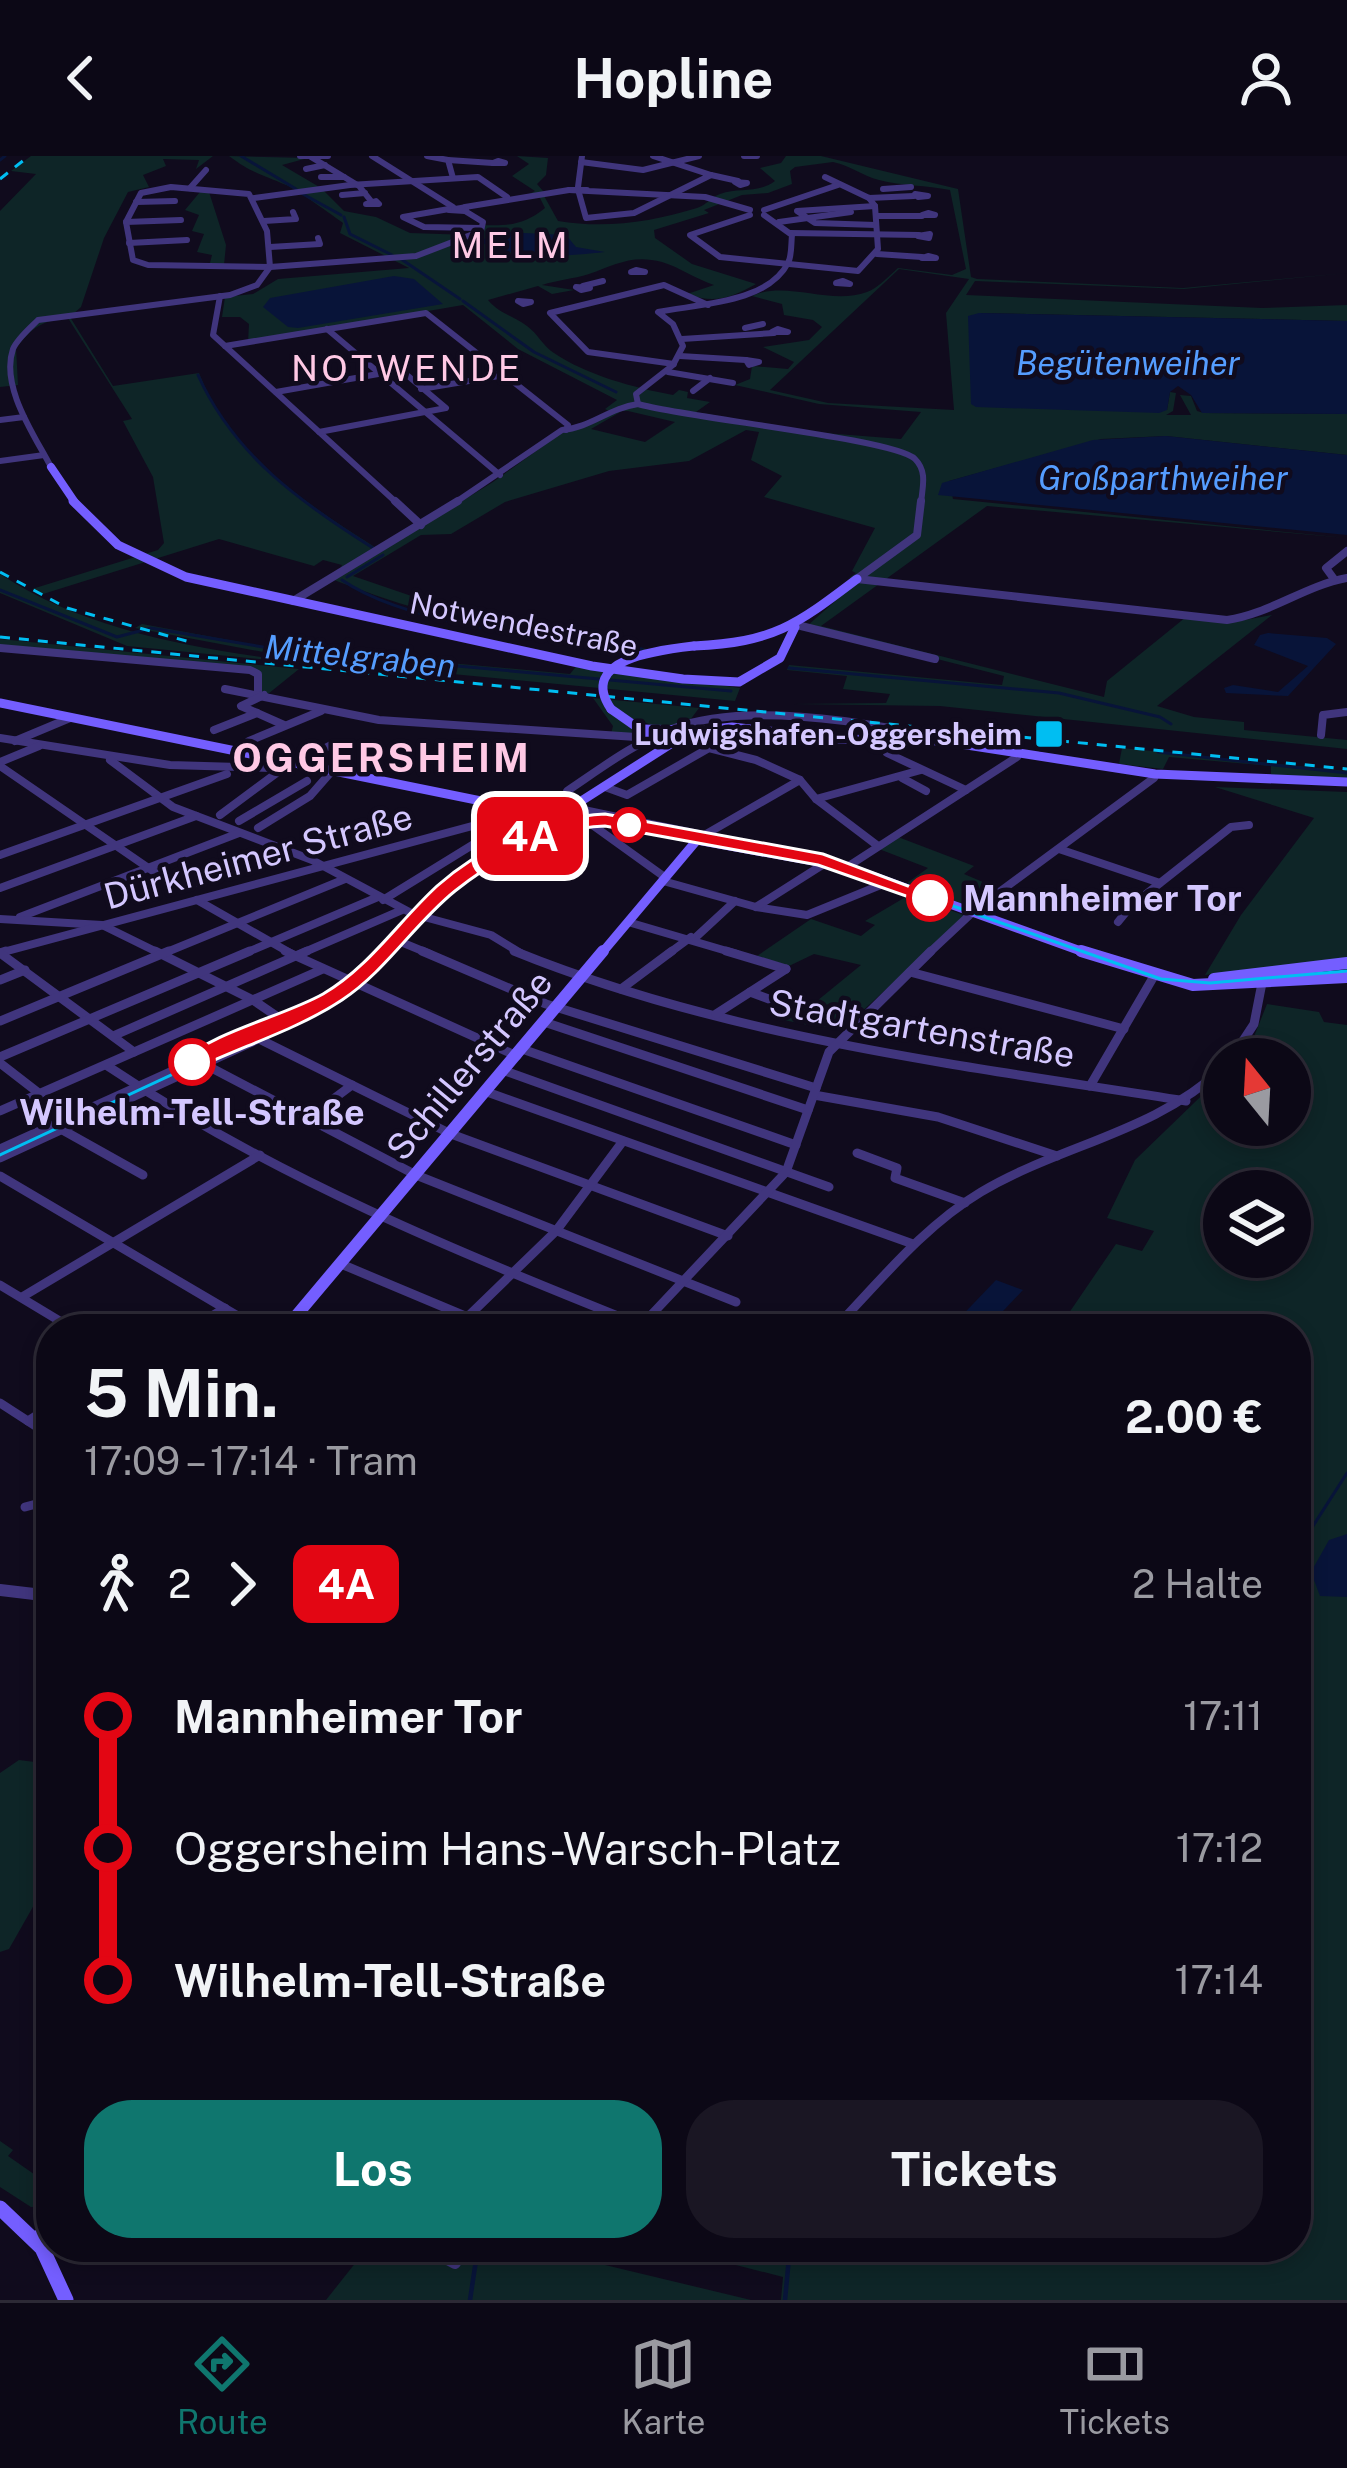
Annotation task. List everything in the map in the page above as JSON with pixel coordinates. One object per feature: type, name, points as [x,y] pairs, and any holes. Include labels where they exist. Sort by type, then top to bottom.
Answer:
[{"type":"street","points":[[300,156],[357,184],[371,201]]},
{"type":"street","points":[[311,158],[328,156]]},
{"type":"street","points":[[372,156],[451,208]]},
{"type":"street","points":[[427,156],[493,163]]},
{"type":"street","points":[[476,162],[484,156]]},
{"type":"street","points":[[653,156],[735,180],[742,173]]},
{"type":"street","points":[[699,156],[644,170],[581,159],[579,190],[586,218],[634,213],[711,175]]},
{"type":"street","points":[[744,156],[757,156]]},
{"type":"street","points":[[448,160],[453,178]]},
{"type":"street","points":[[306,169],[325,165]]},
{"type":"street","points":[[189,188],[204,171]]},
{"type":"street","points":[[321,177],[344,177]]},
{"type":"street","points":[[483,229],[431,251],[402,256],[270,267],[148,265],[133,260],[125,222],[145,191],[168,188],[236,190],[254,198],[357,184],[478,177],[507,197]]},
{"type":"street","points":[[825,177],[869,198],[914,196]]},
{"type":"street","points":[[838,184],[690,235],[720,257],[858,271]]},
{"type":"street","points":[[884,189],[911,187]]},
{"type":"street","points":[[897,188],[903,196]]},
{"type":"street","points":[[483,229],[424,227],[403,217],[568,190],[700,197],[750,212]]},
{"type":"street","points":[[342,195],[365,193]]},
{"type":"street","points":[[51,467],[24,417],[10,360],[13,348],[38,320],[220,296],[253,287],[270,267],[264,221],[254,198]]},
{"type":"street","points":[[869,198],[875,206],[877,254]]},
{"type":"street","points":[[136,202],[175,201]]},
{"type":"street","points":[[875,206],[797,211],[815,224],[877,224],[919,235]]},
{"type":"street","points":[[465,209],[481,220],[483,229]]},
{"type":"street","points":[[264,221],[296,219],[293,212]]},
{"type":"street","points":[[638,404],[636,394],[668,372],[680,356],[682,339],[672,318],[657,314],[748,293],[766,284],[789,262],[794,243],[790,233],[764,212]]},
{"type":"street","points":[[778,223],[851,212]]},
{"type":"street","points":[[790,233],[922,216]]},
{"type":"street","points":[[125,222],[181,220]]},
{"type":"street","points":[[270,247],[320,244],[318,238]]},
{"type":"street","points":[[129,243],[187,240]]},
{"type":"street","points":[[847,281],[877,254],[922,257]]},
{"type":"street","points":[[641,274],[708,305]]},
{"type":"street","points":[[600,301],[583,288],[603,281]]},
{"type":"street","points":[[550,313],[664,286]]},
{"type":"street","points":[[220,296],[213,335],[421,525]]},
{"type":"street","points":[[528,304],[550,313],[594,354],[674,364]]},
{"type":"street","points":[[672,318],[681,311]]},
{"type":"street","points":[[225,346],[426,313],[568,424],[566,430]]},
{"type":"street","points":[[751,330],[763,324]]},
{"type":"street","points":[[327,329],[500,475]]},
{"type":"street","points":[[682,339],[751,330],[774,333]]},
{"type":"street","points":[[680,356],[746,360]]},
{"type":"street","points":[[276,392],[400,370],[446,408],[319,431]]},
{"type":"street","points":[[668,372],[733,382]]},
{"type":"street","points":[[402,393],[505,375]]},
{"type":"street","points":[[693,391],[710,377]]},
{"type":"street","points":[[293,601],[566,430],[578,429],[614,407],[638,404],[680,416],[878,444],[914,457],[924,475],[917,535],[773,647]]},
{"type":"street","points":[[0,419],[24,417]]},
{"type":"street","points":[[0,461],[44,455]]},
{"type":"street","name":"Notwendestraße","points":[[51,467],[87,520],[134,555],[208,581],[562,658],[718,682],[748,681],[765,672],[773,647]]},
{"type":"street","points":[[1334,579],[1325,568],[1347,550]]},
{"type":"street","points":[[857,579],[1227,620],[1256,617],[1298,590],[1347,578]]},
{"type":"street","points":[[650,740],[604,702],[600,691],[606,676],[632,658],[694,646],[773,647],[795,634],[796,626]]},
{"type":"street","points":[[796,626],[935,659]]},
{"type":"street","points":[[0,648],[250,670],[258,674],[262,694]]},
{"type":"street","points":[[224,688],[406,722],[650,740],[732,727],[839,739],[952,742]]},
{"type":"street","points":[[262,694],[241,706],[284,725]]},
{"type":"street","points":[[0,703],[502,812],[574,808],[827,862],[1176,981],[1206,986],[1347,977]]},
{"type":"street","points":[[235,752],[284,725],[331,710]]},
{"type":"street","points":[[1321,735],[1323,715],[1347,712]]},
{"type":"street","points":[[214,730],[257,713]]},
{"type":"street","points":[[15,741],[70,718]]},
{"type":"street","points":[[574,808],[566,791],[650,740],[707,719],[902,730],[1018,756],[1155,776],[1345,784]]},
{"type":"street","points":[[839,725],[898,734],[903,740]]},
{"type":"street","points":[[574,808],[605,787],[650,740],[684,732]]},
{"type":"street","points":[[0,738],[110,760],[238,770],[281,766],[318,784]]},
{"type":"street","points":[[220,815],[281,766],[331,745]]},
{"type":"street","points":[[39,746],[0,764],[163,878]]},
{"type":"street","points":[[605,787],[628,795],[709,748],[756,760],[800,781],[878,846]]},
{"type":"street","points":[[886,753],[966,790]]},
{"type":"street","points":[[847,867],[1018,756]]},
{"type":"street","name":"Stadtgartenstraße","points":[[110,760],[159,798],[196,816],[323,866],[402,910],[491,935],[512,950],[581,978],[834,1045],[1186,1101]]},
{"type":"street","points":[[0,855],[238,770]]},
{"type":"street","points":[[816,799],[921,770]]},
{"type":"street","points":[[259,828],[309,794],[331,772]]},
{"type":"street","points":[[655,1314],[786,1172],[834,1045],[973,914],[1155,776]]},
{"type":"street","points":[[902,778],[926,791]]},
{"type":"street","points":[[239,821],[307,781]]},
{"type":"street","points":[[700,837],[767,795],[800,781]]},
{"type":"street","points":[[292,789],[309,794]]},
{"type":"street","name":"Dürkheimer Straße","points":[[0,953],[502,812]]},
{"type":"street","points":[[527,813],[563,828]]},
{"type":"street","points":[[40,1094],[0,1060],[381,898],[527,813]]},
{"type":"street","points":[[540,836],[591,824],[606,815]]},
{"type":"street","points":[[0,888],[196,816]]},
{"type":"street","points":[[591,824],[664,879],[756,907],[807,915],[888,882]]},
{"type":"street","points":[[1118,922],[1233,826],[1249,825]]},
{"type":"street","points":[[14,920],[239,833]]},
{"type":"street","name":"Schillerstraße","points":[[296,1314],[548,1024],[700,837]]},
{"type":"street","points":[[183,889],[282,849]]},
{"type":"street","points":[[1059,849],[1160,883]]},
{"type":"street","points":[[756,907],[827,862]]},
{"type":"street","points":[[0,1021],[346,879]]},
{"type":"street","points":[[197,900],[232,925],[355,984],[522,1052],[796,1144]]},
{"type":"street","points":[[621,989],[735,902]]},
{"type":"street","points":[[112,1036],[402,910]]},
{"type":"street","points":[[141,1089],[204,1064],[355,984],[418,915]]},
{"type":"street","points":[[0,922],[102,926],[227,986],[285,1022]]},
{"type":"street","points":[[628,922],[786,969],[716,1014]]},
{"type":"street","points":[[396,940],[561,1008],[815,1091],[967,1121],[1058,1156]]},
{"type":"street","points":[[0,953],[134,1052]]},
{"type":"street","points":[[1176,981],[1347,963]]},
{"type":"street","points":[[0,1111],[323,969]]},
{"type":"street","points":[[0,980],[25,970]]},
{"type":"street","points":[[910,973],[1124,1029]]},
{"type":"street","points":[[1090,1086],[1154,976]]},
{"type":"street","points":[[1245,1038],[1262,1002],[1262,983]]},
{"type":"street","points":[[750,992],[785,1005]]},
{"type":"street","points":[[548,1024],[808,1110]]},
{"type":"street","points":[[255,1037],[451,1134],[728,1236]]},
{"type":"street","points":[[3,1150],[255,1037]]},
{"type":"street","points":[[204,1064],[416,1175],[736,1302]]},
{"type":"street","points":[[106,1065],[141,1089],[379,1219],[611,1314]]},
{"type":"street","points":[[505,1071],[829,1187]]},
{"type":"street","points":[[308,1118],[352,1085]]},
{"type":"street","points":[[848,1314],[913,1244],[965,1203],[1058,1156],[1166,1114],[1203,1086]]},
{"type":"street","points":[[487,1092],[913,1244]]},
{"type":"street","points":[[58,1127],[143,1175]]},
{"type":"street","points":[[472,1314],[556,1232],[623,1141]]},
{"type":"street","points":[[856,1153],[897,1168],[895,1178],[965,1203]]},
{"type":"street","points":[[22,1297],[260,1155]]},
{"type":"street","points":[[0,1176],[241,1314]]},
{"type":"street","points":[[341,1264],[462,1314]]},
{"type":"street","points":[[1,1287],[49,1314]]},
{"type":"street","points":[[215,1314],[225,1308]]},
{"type":"street","points":[[0,1403],[36,1426]]},
{"type":"street","points":[[28,1421],[36,1416]]},
{"type":"street","points":[[25,1507],[36,1504]]},
{"type":"street","points":[[0,1589],[36,1594]]},
{"type":"street","points":[[0,2208],[36,2230]]},
{"type":"street","points":[[53,2262],[66,2300]]},
{"type":"green space","points":[[31,156],[213,156],[196,169],[199,160],[163,159],[166,166],[143,175],[149,187],[128,192],[104,238],[81,307],[70,317],[113,386],[199,373],[213,403],[251,454],[300,496],[381,551],[493,482],[564,431],[609,411],[605,409],[617,400],[518,349],[463,305],[248,342],[249,324],[240,317],[222,317],[225,297],[253,294],[278,279],[409,268],[340,233],[343,223],[314,202],[229,156],[308,158],[282,165],[321,188],[344,211],[376,217],[410,233],[470,235],[480,225],[514,224],[545,208],[538,194],[529,194],[535,191],[512,176],[529,164],[517,156],[548,158],[546,175],[537,184],[543,191],[557,191],[543,194],[558,221],[611,224],[697,208],[720,194],[775,181],[760,168],[781,163],[786,156],[821,156],[958,189],[971,277],[977,279],[1183,288],[1347,273],[1184,289],[975,281],[966,295],[1262,308],[1347,305],[1347,321],[979,313],[1167,410],[1170,392],[1176,393],[1173,411],[1166,415],[1191,415],[1180,395],[1191,396],[1197,411],[1204,413],[1347,414],[1347,455],[1166,436],[1101,439],[949,481],[953,499],[1347,538],[987,506],[821,626],[1104,697],[1107,681],[1186,617],[1239,621],[1272,615],[1157,706],[1194,717],[1244,722],[1244,730],[1347,740],[1347,749],[940,706],[793,704],[886,703],[890,694],[843,689],[847,676],[787,670],[789,665],[1002,685],[1004,676],[807,626],[859,580],[849,578],[856,573],[852,571],[875,528],[764,497],[782,476],[751,460],[759,432],[746,430],[689,461],[609,471],[505,502],[451,534],[421,535],[353,576],[429,602],[434,612],[460,619],[644,650],[525,634],[448,617],[334,580],[342,565],[323,560],[314,566],[219,539],[43,594],[32,589],[158,550],[164,543],[153,477],[123,421],[132,419],[68,318],[44,323],[28,335],[16,348],[18,385],[0,387],[0,211],[36,174],[11,171]],"holes":[[[833,162],[879,180],[950,190],[966,269],[952,275],[898,268],[875,288],[853,296],[780,291],[752,296],[782,304],[784,315],[813,320],[822,327],[809,340],[763,347],[794,362],[788,369],[752,366],[750,379],[735,385],[819,404],[921,412],[901,439],[812,432],[696,412],[710,402],[687,398],[688,392],[679,390],[673,395],[581,368],[554,353],[527,326],[488,300],[538,286],[552,294],[574,290],[542,285],[642,259],[668,264],[714,285],[687,294],[714,299],[738,293],[756,284],[692,264],[655,238],[654,230],[709,213],[704,210],[742,195],[768,193],[792,184],[790,171],[795,167]],[[899,269],[969,279],[946,313],[954,410],[828,403],[770,390]],[[622,411],[675,422],[645,442],[591,429]]]},
{"type":"green space","points":[[200,192],[209,192],[226,245],[224,265],[210,263],[212,255],[197,252],[204,234],[192,231],[199,215],[185,210]]},
{"type":"green space","points":[[0,574],[80,615],[168,641],[349,668],[127,646],[0,593]]},
{"type":"green space","points":[[142,624],[262,646],[570,674],[578,664],[740,688],[735,701],[306,660],[135,628]]},
{"type":"green space","points":[[0,639],[299,669],[268,694],[261,692],[262,674],[0,646]]},
{"type":"green space","points":[[593,698],[699,708],[690,720],[663,730],[644,722],[632,735],[611,734],[613,726]]},
{"type":"green space","points":[[1122,748],[1347,771],[1347,781],[1271,778],[1271,766],[1169,757],[1163,769],[1119,764]]},
{"type":"green space","points":[[1215,787],[1347,792],[1347,958],[1205,975],[1241,915],[1314,818]]},
{"type":"green space","points":[[898,837],[974,866],[964,874],[997,888],[971,907],[907,883],[928,868],[879,849]]},
{"type":"green space","points":[[909,895],[966,916],[846,1026],[818,1027],[774,1018],[793,999],[812,1005],[861,965],[814,954],[789,966],[757,956],[811,919],[861,936],[875,925],[865,921]]},
{"type":"green space","points":[[1267,1004],[1319,1012],[1324,1022],[1347,1025],[1347,2300],[781,2300],[783,2277],[724,2262],[1311,2262],[1311,1314],[1068,1314],[1116,1244],[1142,1251],[1154,1231],[1107,1218],[1135,1160],[1203,1094],[1203,1146],[1311,1146],[1311,1038],[1253,1038]]},
{"type":"green space","points":[[19,1760],[36,1762],[36,1901],[9,1949],[0,1952],[0,1773]]},
{"type":"green space","points":[[0,2141],[13,2150],[8,2156],[36,2176],[36,2207],[0,2187]]},
{"type":"green space","points":[[356,2262],[593,2262],[751,2300],[326,2300]]},
{"type":"water","points":[[502,232],[566,235],[576,247],[605,252],[524,254],[479,241]]},
{"type":"water","name":"MELM","points":[[394,276],[414,279],[443,304],[298,328],[288,327],[263,307],[270,298]]},
{"type":"water","name":"Begütenweiher","points":[[968,316],[1347,321],[1347,414],[1202,413],[1191,395],[1178,386],[1170,392],[1167,410],[1159,413],[976,407],[971,404]]},
{"type":"water","name":"Großparthweiher","points":[[1166,436],[1347,455],[1347,535],[938,495],[942,483],[1093,440]]},
{"type":"water","points":[[1260,635],[1327,638],[1336,644],[1288,696],[1226,693],[1224,688],[1233,685],[1278,692],[1308,666],[1254,645]]},
{"type":"water","points":[[996,1280],[1023,1290],[1000,1314],[963,1314]]},
{"type":"water","points":[[1347,1534],[1347,1597],[1320,1596],[1311,1572],[1329,1540]]},
{"type":"waterway","name":"Mittelgraben","points":[[0,160],[5,156]]},
{"type":"waterway","points":[[241,156],[296,189]]},
{"type":"waterway","points":[[301,193],[341,215]]},
{"type":"waterway","points":[[344,217],[350,234],[392,255]]},
{"type":"waterway","points":[[401,259],[460,299]]},
{"type":"waterway","points":[[463,301],[534,352],[616,392]]},
{"type":"waterway","points":[[198,375],[213,404],[250,453],[295,494],[373,548]]},
{"type":"waterway","points":[[347,577],[383,555]]},
{"type":"waterway","points":[[342,580],[371,596],[445,620],[642,649]]},
{"type":"waterway","name":"Mittelgraben","points":[[0,590],[117,637],[151,628],[281,650],[731,691]]},
{"type":"waterway","name":"Mittelgraben","points":[[789,668],[1059,693],[1160,717],[1171,724]]},
{"type":"waterway","name":"Mittelgraben","points":[[1158,752],[1347,773]]},
{"type":"waterway","name":"Mittelgraben","points":[[1311,1529],[1347,1473]]},
{"type":"waterway","points":[[470,2300],[476,2262]]},
{"type":"waterway","name":"Mittelgraben","points":[[785,2300],[789,2262]]},
{"type":"tram line","name":"4A","points":[[192,1062],[331,998],[362,975],[447,887],[534,834],[572,822],[605,820],[823,860],[930,898]]},
{"type":"tram line","points":[[0,1155],[334,999],[486,861],[521,841],[561,828],[609,823],[839,866],[1161,979],[1210,983],[1347,971]]},
{"type":"railway","points":[[0,179],[29,156]]},
{"type":"railway","points":[[0,572],[67,608],[190,642]]},
{"type":"railway","points":[[0,637],[1347,769]]},
{"type":"place","name":"Ludwigshafen-Oggersheim","points":[[1049,734]]},
{"type":"place","name":"Mannheimer Tor","points":[[930,898]]},
{"type":"place","name":"Wilhelm-Tell-Straße","points":[[192,1062]]},
{"type":"district","name":"MELM","points":[[511,245]]},
{"type":"district","name":"NOTWENDE","points":[[407,368]]},
{"type":"district","name":"OGGERSHEIM","points":[[382,758]]}]
